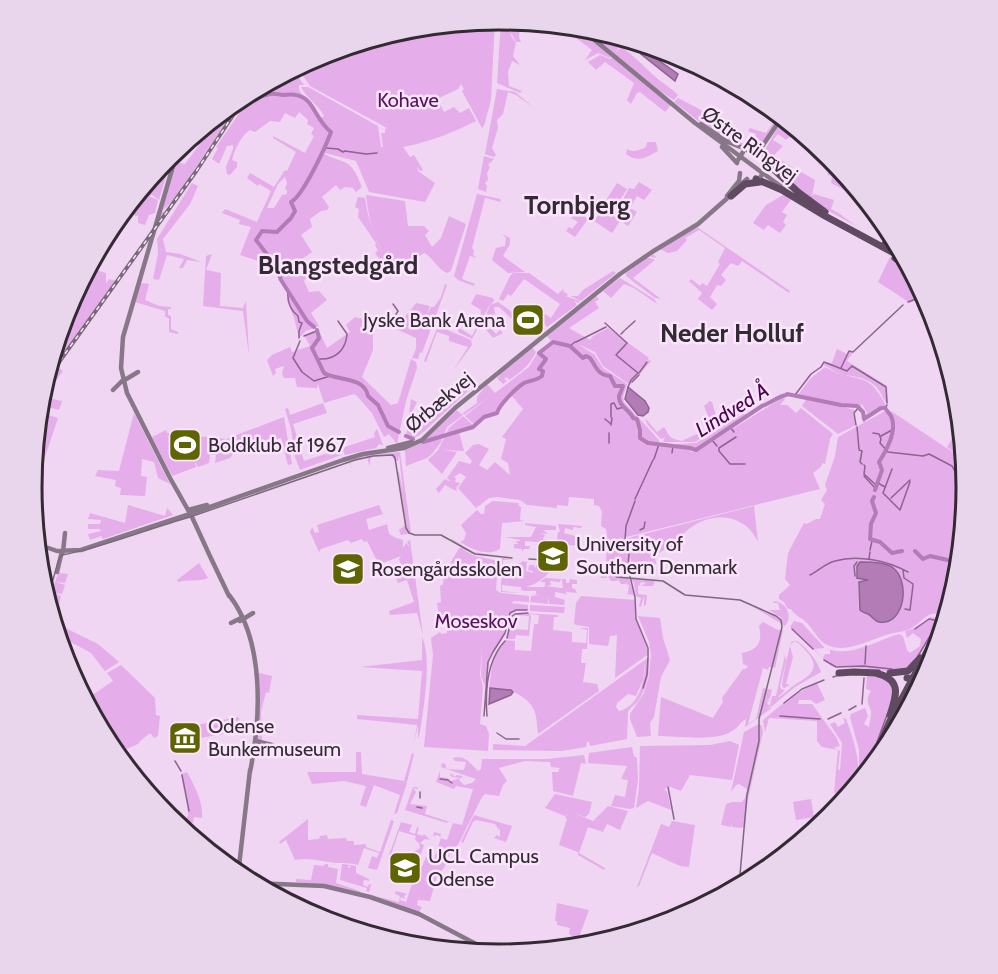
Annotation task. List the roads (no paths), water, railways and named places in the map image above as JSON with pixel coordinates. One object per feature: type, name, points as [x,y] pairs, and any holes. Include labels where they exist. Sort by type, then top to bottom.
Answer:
[{"type":"highway","points":[[767,166],[825,212],[888,248]]},
{"type":"highway","points":[[758,178],[861,236],[895,258]]},
{"type":"highway","points":[[731,196],[741,186],[751,182],[774,186]]},
{"type":"highway","points":[[854,229],[886,245]]},
{"type":"highway","points":[[861,236],[889,249]]},
{"type":"highway","points":[[877,246],[890,251]]},
{"type":"highway","points":[[907,677],[890,673],[904,673],[915,666],[927,647]]},
{"type":"highway","points":[[886,730],[918,668]]},
{"type":"highway","points":[[839,673],[875,673],[914,678]]},
{"type":"highway","points":[[875,673],[886,676],[892,681],[896,694],[881,739]]},
{"type":"main road","name":"Østre Ringvej","points":[[596,41],[695,123],[772,180],[832,220]]},
{"type":"main road","name":"Østre Ringvej","points":[[653,88],[768,174],[825,212]]},
{"type":"main road","points":[[695,123],[737,161],[740,173],[739,181],[697,223]]},
{"type":"main road","points":[[701,124],[746,151],[761,148],[777,124]]},
{"type":"main road","points":[[740,173],[747,178],[758,178],[767,166],[764,147],[771,134]]},
{"type":"main road","points":[[757,150],[764,155]]},
{"type":"main road","points":[[737,161],[746,151]]},
{"type":"main road","points":[[173,168],[123,337],[121,358],[129,397],[247,634],[255,664],[258,699],[250,772]]},
{"type":"main road","name":"Ørbækvej","points":[[188,513],[344,459],[404,448],[417,443],[501,370],[632,266],[687,231],[731,196],[747,178]]},
{"type":"main road","name":"Ørbækvej","points":[[316,468],[362,452],[401,446],[420,438],[454,406],[523,349],[632,263],[697,223]]},
{"type":"main road","points":[[129,317],[123,352],[124,379],[140,420]]},
{"type":"main road","points":[[501,370],[523,349]]},
{"type":"main road","points":[[113,390],[124,379],[138,372]]},
{"type":"main road","points":[[316,468],[327,468]]},
{"type":"main road","points":[[46,548],[61,551],[81,550],[166,520],[239,498],[295,476]]},
{"type":"main road","points":[[170,478],[177,496],[204,541],[208,554]]},
{"type":"main road","points":[[239,498],[256,488]]},
{"type":"main road","points":[[166,520],[188,513]]},
{"type":"main road","points":[[46,546],[61,551],[84,547],[188,513]]},
{"type":"main road","points":[[134,533],[145,526]]},
{"type":"main road","points":[[57,572],[65,533]]},
{"type":"main road","points":[[229,595],[240,619]]},
{"type":"main road","points":[[231,623],[253,614]]},
{"type":"main road","points":[[240,864],[258,699]]},
{"type":"main road","points":[[254,744],[272,745]]},
{"type":"main road","points":[[240,863],[242,846]]},
{"type":"main road","points":[[271,884],[324,886],[346,891],[418,913],[475,943]]},
{"type":"main road","points":[[373,895],[388,904]]},
{"type":"waterway","name":"Lindved Å","points":[[263,96],[274,94],[302,97],[308,101],[331,132],[308,181],[291,202],[295,211],[291,218],[277,232],[262,231],[256,240],[276,266],[281,280],[307,321],[314,327]]},
{"type":"waterway","points":[[326,148],[343,152],[377,153]]},
{"type":"waterway","points":[[264,263],[273,266]]},
{"type":"waterway","name":"Lindved Å","points":[[288,290],[290,305],[298,316],[299,322],[302,323],[299,338]]},
{"type":"waterway","points":[[908,302],[915,299]]},
{"type":"waterway","points":[[393,304],[398,311],[393,319]]},
{"type":"waterway","points":[[841,368],[849,351],[853,352],[903,305]]},
{"type":"waterway","points":[[319,359],[335,356],[342,349],[347,334],[338,321]]},
{"type":"waterway","points":[[625,330],[635,321]]},
{"type":"waterway","points":[[605,323],[627,343],[616,355],[638,373],[628,387]]},
{"type":"waterway","points":[[576,342],[606,327]]},
{"type":"waterway","name":"Lindved Å","points":[[317,330],[319,338],[312,348],[324,373],[361,385],[378,405],[388,426],[399,432]]},
{"type":"waterway","name":"Lindved Å","points":[[304,336],[317,331]]},
{"type":"waterway","points":[[621,334],[624,331]]},
{"type":"waterway","points":[[300,341],[293,358],[302,372],[314,381],[330,376]]},
{"type":"waterway","name":"Lindved Å","points":[[423,442],[473,427],[484,417],[497,413],[504,401],[521,385],[542,376],[543,371],[539,369],[546,359],[539,353],[553,342],[570,346],[583,358],[586,356],[590,358],[600,372],[610,376],[615,386],[623,386],[619,396],[620,403],[633,418],[637,419],[640,438],[648,443],[696,450],[762,406],[786,395]]},
{"type":"waterway","name":"Lindved Å","points":[[570,346],[575,342]]},
{"type":"waterway","points":[[639,373],[647,362]]},
{"type":"waterway","points":[[795,395],[811,374],[824,362],[847,371],[852,366],[886,387],[887,403]]},
{"type":"waterway","points":[[632,382],[639,375]]},
{"type":"waterway","name":"Lindved Å","points":[[787,394],[857,406],[863,412],[864,419],[881,408],[885,408],[891,416],[893,428],[879,462],[882,470],[875,490]]},
{"type":"waterway","points":[[611,417],[611,404],[613,403]]},
{"type":"waterway","points":[[614,403],[617,409],[624,407]]},
{"type":"waterway","points":[[856,425],[854,413],[859,407]]},
{"type":"waterway","points":[[611,425],[612,418]]},
{"type":"waterway","points":[[605,419],[611,424]]},
{"type":"waterway","name":"Lindved Å","points":[[730,427],[734,432]]},
{"type":"waterway","points":[[857,427],[859,449]]},
{"type":"waterway","name":"Lindved Å","points":[[881,436],[892,430]]},
{"type":"waterway","points":[[609,433],[609,443]]},
{"type":"waterway","points":[[873,433],[879,434],[880,443],[888,452],[923,456],[929,454],[952,466],[956,472]]},
{"type":"waterway","name":"Lindved Å","points":[[406,436],[413,439]]},
{"type":"waterway","points":[[736,437],[719,448],[719,451],[730,464],[745,464]]},
{"type":"waterway","points":[[712,440],[717,446]]},
{"type":"waterway","points":[[654,459],[659,444]]},
{"type":"waterway","name":"Lindved Å","points":[[672,453],[673,446]]},
{"type":"waterway","points":[[859,450],[862,451],[860,462],[862,464]]},
{"type":"waterway","points":[[635,499],[653,460]]},
{"type":"waterway","points":[[864,465],[864,474]]},
{"type":"waterway","points":[[892,469],[883,493],[900,510],[910,482]]},
{"type":"waterway","points":[[864,474],[877,486]]},
{"type":"waterway","points":[[864,476],[875,488]]},
{"type":"waterway","points":[[891,498],[910,480]]},
{"type":"waterway","name":"Lindved Å","points":[[878,483],[885,487]]},
{"type":"waterway","name":"Lindved Å","points":[[874,497],[872,501],[876,513],[871,524],[870,539],[880,542],[892,553],[902,551]]},
{"type":"waterway","points":[[635,501],[626,526],[625,540],[629,553],[628,568],[635,597],[636,619],[648,648],[648,656]]},
{"type":"waterway","points":[[640,530],[644,528],[645,522]]},
{"type":"waterway","points":[[870,550],[872,541]]},
{"type":"waterway","name":"Lindved Å","points":[[915,551],[923,559],[930,556],[950,560]]},
{"type":"waterway","points":[[869,559],[870,552]]},
{"type":"waterway","points":[[810,575],[832,562],[853,558],[882,562],[908,572]]},
{"type":"waterway","points":[[855,576],[854,566],[857,562]]},
{"type":"waterway","points":[[903,570],[904,578],[913,584]]},
{"type":"waterway","points":[[905,609],[910,610],[913,585]]},
{"type":"waterway","points":[[484,716],[488,662],[505,633],[510,613],[516,610],[527,610]]},
{"type":"waterway","points":[[511,622],[511,617],[515,614],[528,613]]},
{"type":"waterway","points":[[915,629],[929,619],[936,620]]},
{"type":"waterway","points":[[507,638],[510,625]]},
{"type":"waterway","points":[[792,629],[813,649]]},
{"type":"waterway","points":[[918,656],[933,632]]},
{"type":"waterway","points":[[487,716],[488,676],[494,657],[505,641]]},
{"type":"waterway","points":[[865,664],[866,646]]},
{"type":"waterway","points":[[643,688],[647,675],[648,657]]},
{"type":"waterway","points":[[824,660],[836,667],[863,666],[892,669]]},
{"type":"waterway","points":[[833,677],[839,675]]},
{"type":"waterway","points":[[862,704],[864,678]]},
{"type":"waterway","points":[[784,703],[802,689],[824,680]]},
{"type":"waterway","points":[[849,710],[856,706]]},
{"type":"waterway","points":[[828,719],[841,713]]},
{"type":"waterway","points":[[877,742],[887,715]]},
{"type":"waterway","points":[[780,716],[820,719]]},
{"type":"waterway","points":[[497,733],[506,739],[519,739]]},
{"type":"waterway","points":[[175,761],[181,771]]},
{"type":"waterway","points":[[182,775],[189,811]]},
{"type":"waterway","points":[[440,779],[448,780]]},
{"type":"waterway","points":[[668,787],[674,819]]},
{"type":"waterway","points":[[420,792],[420,798]]},
{"type":"waterway","points":[[417,807],[422,808]]},
{"type":"tram line","points":[[52,582],[62,555],[110,543],[355,460],[373,456],[393,455],[395,458],[406,528],[409,533],[441,535],[475,554],[512,558]]},
{"type":"tram line","points":[[529,559],[562,561]]},
{"type":"tram line","points":[[580,563],[599,565],[617,577],[663,581],[685,595],[740,600],[781,620],[782,627],[759,719],[759,741],[747,795],[740,875]]},
{"type":"railway","points":[[60,360],[197,170],[233,116]]},
{"type":"place","name":"Jyske Bank Arena","points":[[528,320]]},
{"type":"place","name":"Boldklub af 1967","points":[[185,445]]},
{"type":"place","name":"University of Southern Denmark","points":[[553,556]]},
{"type":"place","name":"Rosengårdsskolen","points":[[348,569]]},
{"type":"place","name":"Odense Bunkermuseum","points":[[185,738]]},
{"type":"place","name":"UCL Campus Odense","points":[[405,868]]},
{"type":"district","name":"Tornbjerg","points":[[577,205]]},
{"type":"district","name":"Blangstedgård","points":[[338,265]]},
{"type":"district","name":"Neder Holluf","points":[[732,333]]},
{"type":"park label","name":"Kohave","points":[[408,100]]},
{"type":"park label","name":"Moseskov","points":[[476,621]]}]
